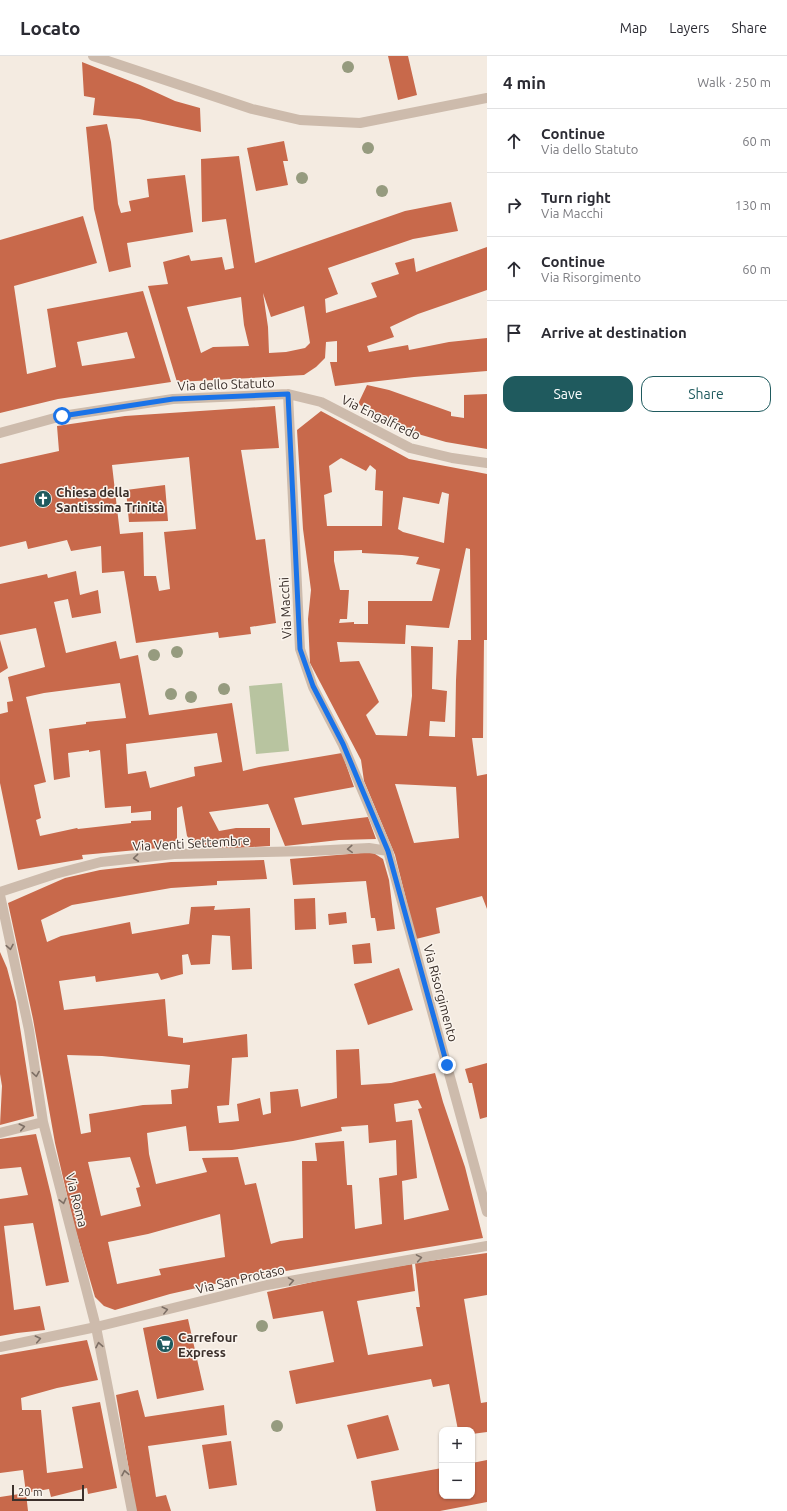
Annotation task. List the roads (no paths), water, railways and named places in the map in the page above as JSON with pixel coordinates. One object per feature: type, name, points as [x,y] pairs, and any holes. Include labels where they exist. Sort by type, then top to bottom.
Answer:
[{"type":"street","points":[[93,56],[252,109],[300,120],[360,123],[487,98]]},
{"type":"street","name":"Via dello Statuto","points":[[0,434],[62,416],[173,399],[288,394]]},
{"type":"street","name":"Via Engalfredo","points":[[288,394],[321,402],[410,448],[452,458],[487,463]]},
{"type":"street","name":"Via Macchi","points":[[288,394],[300,649],[313,686],[343,744],[388,851]]},
{"type":"street","name":"Via Venti Settembre","points":[[0,894],[55,874],[101,862],[174,854],[311,851],[369,848],[388,851]]},
{"type":"street","name":"Via Risorgimento","points":[[388,851],[487,1212]]},
{"type":"street","name":"Via Roma","points":[[0,894],[29,1030],[43,1122],[96,1327],[132,1511]]},
{"type":"street","points":[[0,1133],[43,1122]]},
{"type":"street","name":"Via San Protaso","points":[[0,1347],[96,1327],[267,1285],[487,1246]]},
{"type":"place","name":"Chiesa della Santissima Trinità","points":[[43,499]]},
{"type":"place","name":"Carrefour Express","points":[[165,1344]]}]
